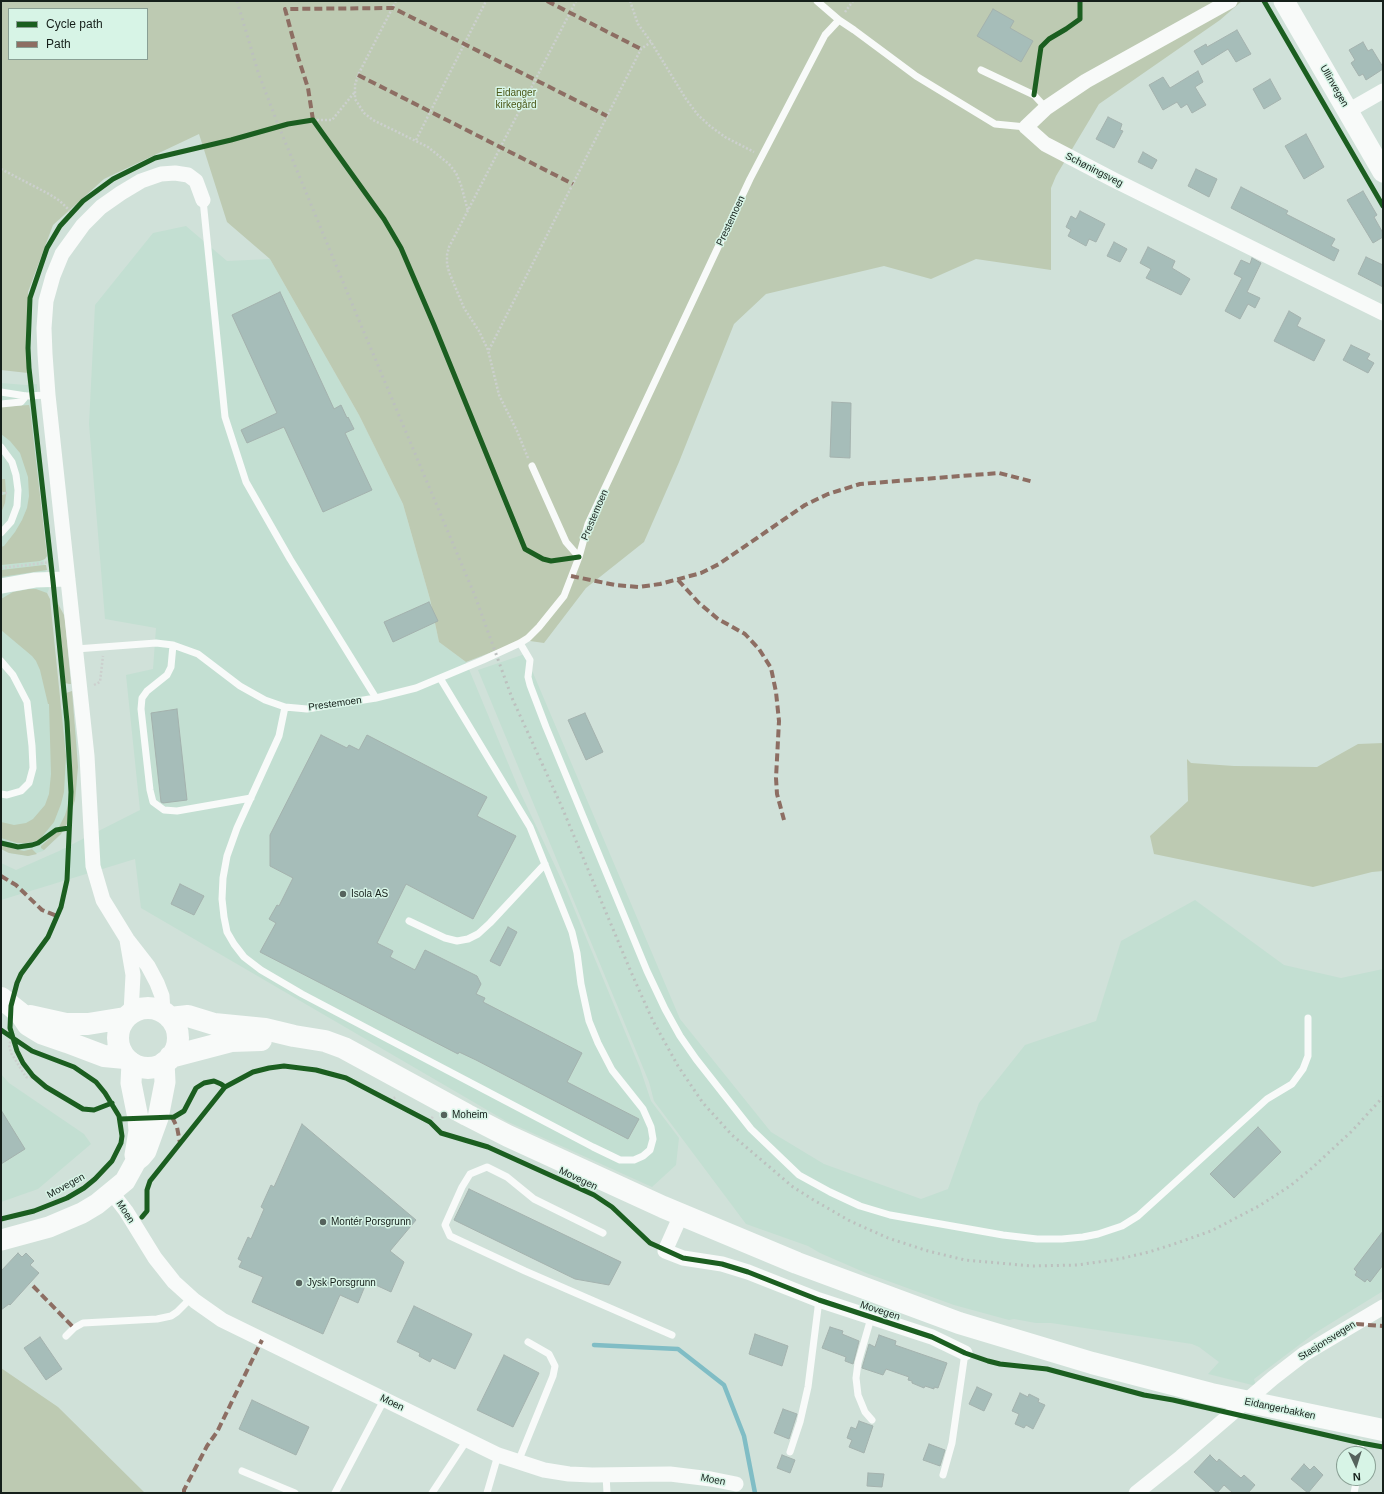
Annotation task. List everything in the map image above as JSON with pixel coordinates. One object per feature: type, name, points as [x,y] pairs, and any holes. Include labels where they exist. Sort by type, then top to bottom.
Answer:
[{"type":"main road","name":"Ullinvegen","points":[[1284,1],[1383,172]]},
{"type":"main road","points":[[1,998],[20,1014],[28,1025],[41,1033],[104,1056],[129,1060],[140,1066],[148,1068],[156,1066],[167,1060],[175,1050],[177,1033],[174,1025],[166,1015],[155,1009],[139,1009],[128,1016],[120,1026],[118,1034],[118,1042],[121,1050],[129,1060],[131,1083],[138,1118],[139,1131],[134,1152],[136,1161]]},
{"type":"main road","points":[[20,1014],[66,1024],[88,1024],[128,1016]]},
{"type":"main road","name":"Movegen","points":[[166,1015],[188,1016],[214,1024],[265,1029],[325,1041],[344,1048],[501,1132],[681,1215],[797,1263],[959,1323],[1085,1361],[1177,1385]]},
{"type":"main road","name":"Movegen","points":[[167,1060],[231,1041],[294,1036]]},
{"type":"main road","points":[[1,1240],[50,1227],[82,1213],[125,1181],[136,1161],[141,1158],[146,1151],[158,1118],[167,1060]]},
{"type":"main road","name":"Eidangerbakken","points":[[1177,1385],[1264,1406],[1383,1430]]},
{"type":"street","points":[[1026,127],[1046,108],[1086,81],[1230,1]]},
{"type":"street","points":[[1348,111],[1383,91]]},
{"type":"street","name":"Schøningsveg","points":[[1026,127],[1045,144],[1052,148],[1383,314]]},
{"type":"street","points":[[166,1015],[162,996],[157,983],[148,966],[127,939],[103,900],[93,866],[87,756],[48,395],[44,328],[46,301],[53,276],[62,254],[83,225],[101,207],[120,193],[141,181],[161,174],[175,173],[188,175],[196,181],[203,200]]},
{"type":"street","points":[[1,586],[35,580],[68,580]]},
{"type":"street","points":[[127,939],[133,975],[128,1016]]},
{"type":"street","name":"Moen","points":[[112,1192],[126,1211],[155,1258],[174,1282],[191,1298],[222,1320],[498,1455],[544,1470],[569,1474],[670,1474],[736,1484]]},
{"type":"street","name":"Movegen","points":[[681,1215],[666,1251],[683,1258],[734,1267],[820,1300],[932,1338],[965,1353]]},
{"type":"street","name":"Stasjonsvegen","points":[[1136,1493],[1210,1433],[1273,1378],[1304,1354],[1383,1306]]},
{"type":"lane","points":[[817,1],[839,20],[916,76],[995,124],[1026,127]]},
{"type":"lane","name":"Prestemoen","points":[[76,649],[156,643],[173,645],[198,654],[240,686],[265,700],[285,707],[307,709],[376,698],[416,688],[520,643],[528,638],[564,596],[579,557],[588,524],[762,156],[825,35],[839,20]]},
{"type":"lane","points":[[980,70],[1034,95],[1046,108]]},
{"type":"lane","points":[[203,200],[225,417],[246,482],[290,559],[376,698]]},
{"type":"lane","points":[[1,392],[26,396],[48,395]]},
{"type":"lane","points":[[1,404],[21,402],[26,396]]},
{"type":"lane","points":[[1,447],[12,462],[18,490],[17,506],[11,522],[1,533]]},
{"type":"lane","points":[[532,466],[566,542],[579,557]]},
{"type":"lane","points":[[520,643],[530,660],[528,677],[534,699],[647,971],[680,1036],[696,1059],[751,1129],[799,1175],[830,1192],[860,1206],[890,1215],[1003,1235],[1037,1239],[1083,1237],[1122,1226],[1138,1216],[1267,1099],[1292,1084],[1303,1068],[1308,1056],[1308,1018]]},
{"type":"lane","points":[[173,645],[171,667],[167,675],[147,691],[142,698],[141,709],[150,790],[153,802],[164,810],[177,810],[251,798]]},
{"type":"lane","points":[[1,661],[13,675],[27,702],[33,768],[28,783],[21,791],[7,795],[1,794]]},
{"type":"lane","points":[[285,707],[278,736],[227,856],[223,878],[222,899],[227,932],[244,957],[261,970],[302,994],[593,1147],[620,1160],[634,1160],[643,1156],[650,1150],[653,1139],[651,1127],[643,1109],[612,1070],[598,1043],[589,1021],[572,932],[530,827],[440,678]]},
{"type":"lane","points":[[409,921],[445,938],[457,941],[468,939],[478,934],[490,923],[545,864]]},
{"type":"lane","points":[[603,1233],[534,1199],[507,1177],[487,1168],[470,1174],[462,1187],[445,1225],[450,1236],[525,1271],[672,1335]]},
{"type":"lane","points":[[66,1336],[74,1328],[83,1323],[150,1319],[171,1316],[191,1298]]},
{"type":"lane","points":[[790,1452],[800,1422],[808,1387],[820,1300]]},
{"type":"lane","points":[[871,1318],[858,1364],[856,1378],[858,1395],[865,1412],[872,1420]]},
{"type":"lane","points":[[518,1462],[553,1376],[555,1366],[549,1354],[528,1342]]},
{"type":"lane","points":[[943,1475],[952,1443],[965,1353]]},
{"type":"lane","points":[[336,1493],[384,1400]]},
{"type":"lane","points":[[432,1493],[467,1440]]},
{"type":"lane","points":[[486,1493],[498,1455]]},
{"type":"lane","points":[[242,1471],[295,1493]]},
{"type":"lane","points":[[606,1475],[607,1493]]},
{"type":"path","points":[[396,1],[358,75],[354,93],[355,99],[364,113],[374,120],[416,140],[438,154],[456,173],[468,211]]},
{"type":"path","points":[[416,140],[486,1]]},
{"type":"path","points":[[532,466],[499,395],[488,350],[479,331],[464,308],[447,264],[449,247],[576,1]]},
{"type":"path","points":[[630,1],[638,24],[652,42],[686,99],[698,115],[724,137],[762,156]]},
{"type":"path","points":[[488,350],[641,50],[652,42]]},
{"type":"path","points":[[306,121],[332,120],[354,93]]},
{"type":"path","points":[[313,120],[317,125]]},
{"type":"path","points":[[1,168],[60,201],[72,213]]},
{"type":"path","points":[[68,217],[78,207]]},
{"type":"path","points":[[1,494],[8,493]]},
{"type":"path","points":[[50,554],[53,580]]},
{"type":"path","points":[[1,568],[51,562]]},
{"type":"path","points":[[90,686],[100,682],[103,662],[102,648]]},
{"type":"path","points":[[5,1034],[13,1038],[23,1063],[35,1078]]},
{"type":"path","points":[[13,1038],[9,1045],[11,1053],[26,1077],[35,1078]]},
{"type":"path","points":[[385,1098],[396,1104]]},
{"type":"path","points":[[423,1118],[436,1128]]},
{"type":"shaded area","points":[[186,226],[227,261],[270,259],[359,415],[403,504],[430,599],[439,642],[466,662],[520,792],[566,889],[640,1068],[651,1101],[679,1138],[676,1165],[652,1187],[506,1121],[141,908],[135,859],[1,900],[1,863],[16,870],[59,851],[140,810],[126,675],[153,669],[156,628],[105,619],[89,424],[95,305],[153,233]]},
{"type":"shaded area","points":[[1,383],[26,385],[37,384],[40,541],[49,589],[45,598],[54,700],[75,725],[77,746],[77,784],[75,800],[68,822],[61,834],[43,851],[28,856],[9,853],[1,849]]},
{"type":"shaded area","points":[[525,654],[680,1019],[771,1132],[824,1164],[921,1199],[948,1189],[979,1103],[1025,1045],[1096,1021],[1121,941],[1195,900],[1284,965],[1341,978],[1383,969],[1383,1291],[1315,1333],[1254,1379],[1256,1386],[1208,1374],[1219,1362],[1199,1347],[1192,1344],[1051,1323],[1036,1323],[1014,1319],[1009,1320],[954,1305],[866,1273],[820,1253],[808,1246],[746,1224],[654,1101],[649,1082],[478,670]]},
{"type":"shaded area","points":[[1,1074],[9,1083],[84,1134],[91,1144],[38,1189],[1,1202]]},
{"type":"green space","name":"Eidanger kirkegård","points":[[1,1],[1242,1],[1220,20],[1099,104],[1056,176],[1051,188],[1051,270],[976,259],[931,279],[884,266],[766,294],[734,324],[679,462],[644,542],[586,588],[544,643],[523,640],[466,662],[439,642],[430,599],[403,504],[359,415],[270,259],[227,222],[199,134],[104,179],[53,225],[28,292],[28,373],[1,370]]},
{"type":"green space","points":[[29,405],[47,556],[45,559],[40,561],[1,565],[1,547],[4,546],[15,532],[22,520],[27,508],[29,496],[28,477],[20,453],[10,441],[1,434],[1,407]]},
{"type":"green space","points":[[1,479],[5,479],[6,492],[2,492]]},
{"type":"green space","points":[[6,494],[5,503],[1,513],[2,495]]},
{"type":"green space","points":[[46,565],[47,570],[1,577],[1,570]]},
{"type":"green space","points":[[36,589],[47,593],[50,599],[66,756],[64,792],[54,822],[37,841],[17,843],[1,838],[1,822],[14,825],[26,823],[33,819],[45,805],[49,794],[51,774],[49,704],[40,670],[32,656],[1,630],[1,599],[13,592]]},
{"type":"green space","points":[[57,602],[65,620],[71,684],[65,683]]},
{"type":"green space","points":[[72,691],[78,767],[75,800],[68,822],[61,834],[44,850],[41,846],[59,827],[69,802],[72,759],[66,693]]},
{"type":"green space","points":[[1383,743],[1383,871],[1372,872],[1313,887],[1154,854],[1150,836],[1188,801],[1187,759],[1191,763],[1234,766],[1317,767],[1358,744]]},
{"type":"green space","points":[[1,844],[24,851],[32,849],[37,854],[28,856],[9,853],[1,849]]},
{"type":"green space","points":[[1,1368],[58,1407],[145,1493],[1,1493]]},
{"type":"building","points":[[993,9],[1014,21],[1010,28],[1033,41],[1021,62],[977,36]]},
{"type":"building","points":[[1237,30],[1251,54],[1236,62],[1228,49],[1202,65],[1194,51],[1206,44],[1207,47]]},
{"type":"building","points":[[1363,42],[1368,51],[1372,49],[1383,67],[1383,69],[1366,80],[1363,74],[1359,76],[1351,63],[1355,60],[1349,50]]},
{"type":"building","points":[[1198,71],[1203,82],[1195,87],[1206,105],[1192,113],[1187,104],[1181,108],[1177,102],[1163,110],[1149,85],[1163,77],[1170,88]]},
{"type":"building","points":[[1270,79],[1281,99],[1264,109],[1253,89]]},
{"type":"building","points":[[1108,117],[1122,124],[1120,130],[1123,131],[1114,148],[1096,139]]},
{"type":"building","points":[[1306,134],[1324,167],[1304,179],[1285,146]]},
{"type":"building","points":[[1143,152],[1157,160],[1152,169],[1138,162]]},
{"type":"building","points":[[1196,169],[1217,179],[1209,197],[1188,186]]},
{"type":"building","points":[[1241,187],[1288,211],[1286,214],[1335,239],[1331,246],[1339,250],[1334,261],[1231,208]]},
{"type":"building","points":[[1363,191],[1377,215],[1374,217],[1383,233],[1383,237],[1373,243],[1347,200]]},
{"type":"building","points":[[1080,211],[1105,224],[1096,242],[1089,239],[1086,246],[1068,236],[1071,230],[1066,227],[1071,216],[1076,219]]},
{"type":"building","points":[[1114,242],[1127,249],[1120,262],[1107,256]]},
{"type":"building","points":[[1148,247],[1175,261],[1172,268],[1190,279],[1181,295],[1146,278],[1151,269],[1140,263]]},
{"type":"building","points":[[1366,257],[1383,265],[1383,287],[1358,274]]},
{"type":"building","points":[[1252,258],[1261,263],[1247,292],[1260,298],[1255,308],[1248,304],[1240,319],[1225,311],[1242,278],[1234,274],[1241,260],[1250,264]]},
{"type":"building","points":[[280,292],[334,409],[341,405],[354,429],[345,433],[372,490],[323,512],[284,427],[247,443],[241,430],[277,413],[232,315]]},
{"type":"building","points":[[1289,311],[1301,318],[1297,326],[1325,340],[1314,361],[1274,341]]},
{"type":"building","points":[[1351,345],[1370,354],[1367,359],[1374,363],[1368,373],[1343,360]]},
{"type":"building","points":[[832,402],[851,403],[850,458],[830,457]]},
{"type":"building","points":[[429,602],[438,621],[393,642],[384,622]]},
{"type":"building","points":[[177,709],[187,800],[163,803],[161,802],[151,713]]},
{"type":"building","points":[[585,713],[603,752],[586,760],[568,720]]},
{"type":"building","name":"Isola AS","points":[[321,735],[347,748],[349,745],[359,750],[367,735],[487,797],[477,816],[516,836],[473,919],[406,884],[377,943],[393,951],[390,957],[415,970],[425,950],[477,976],[481,984],[476,994],[485,998],[483,1002],[582,1053],[567,1082],[639,1119],[628,1139],[476,1060],[459,1052],[458,1054],[260,952],[276,923],[269,919],[277,905],[279,906],[293,878],[270,866],[270,835]]},
{"type":"building","points":[[180,884],[204,896],[194,915],[171,904]]},
{"type":"building","points":[[508,927],[517,932],[500,966],[490,961]]},
{"type":"building","points":[[1,1110],[25,1149],[1,1164]]},
{"type":"building","points":[[302,1124],[416,1220],[390,1251],[404,1262],[391,1292],[367,1281],[358,1303],[340,1295],[323,1334],[252,1302],[263,1277],[239,1267],[242,1261],[238,1259],[248,1237],[251,1239],[264,1209],[261,1207],[271,1185],[274,1187]]},
{"type":"building","points":[[1258,1127],[1281,1152],[1234,1198],[1210,1174]]},
{"type":"building","points":[[469,1189],[621,1262],[609,1285],[575,1279],[454,1220]]},
{"type":"building","points":[[1383,1231],[1383,1265],[1370,1282],[1367,1279],[1365,1282],[1355,1275],[1357,1272],[1354,1269]]},
{"type":"building","points":[[18,1253],[22,1257],[26,1253],[34,1261],[30,1265],[39,1273],[10,1305],[9,1304],[1,1310],[1,1271]]},
{"type":"building","points":[[414,1306],[472,1334],[455,1369],[432,1358],[430,1362],[419,1356],[420,1353],[397,1342]]},
{"type":"building","points":[[830,1327],[843,1331],[842,1334],[859,1341],[853,1364],[845,1361],[846,1357],[822,1348]]},
{"type":"building","points":[[755,1334],[788,1346],[782,1366],[749,1354]]},
{"type":"building","points":[[879,1335],[896,1341],[895,1345],[947,1363],[938,1388],[934,1387],[934,1389],[925,1386],[924,1388],[912,1383],[912,1381],[908,1380],[909,1377],[886,1369],[883,1375],[862,1368],[869,1344],[875,1347]]},
{"type":"building","points":[[40,1337],[62,1369],[46,1380],[24,1348]]},
{"type":"building","points":[[504,1355],[539,1373],[513,1427],[477,1410]]},
{"type":"building","points":[[977,1387],[992,1394],[984,1411],[969,1404]]},
{"type":"building","points":[[1020,1393],[1028,1397],[1029,1394],[1039,1399],[1038,1402],[1045,1405],[1033,1429],[1026,1425],[1024,1428],[1015,1424],[1019,1414],[1012,1411]]},
{"type":"building","points":[[252,1400],[309,1427],[296,1455],[239,1429]]},
{"type":"building","points":[[783,1409],[797,1414],[789,1439],[774,1433]]},
{"type":"building","points":[[859,1421],[873,1426],[864,1453],[849,1447],[852,1440],[847,1438],[851,1427],[856,1429]]},
{"type":"building","points":[[929,1444],[945,1450],[940,1466],[923,1460]]},
{"type":"building","points":[[782,1455],[795,1460],[790,1473],[777,1468]]},
{"type":"building","points":[[1210,1455],[1217,1462],[1219,1459],[1241,1478],[1244,1475],[1255,1485],[1248,1493],[1233,1493],[1224,1485],[1217,1493],[1194,1472]]},
{"type":"building","points":[[1304,1464],[1310,1470],[1314,1466],[1323,1475],[1308,1493],[1291,1479]]},
{"type":"building","points":[[868,1473],[884,1474],[882,1487],[867,1486]]},
{"type":"waterway","points":[[594,1345],[678,1349],[724,1385],[744,1436],[755,1493]]},
{"type":"railway","points":[[237,1],[258,72],[277,122],[475,596],[512,698],[561,805],[631,972],[653,1021],[678,1066],[703,1103],[732,1135],[793,1187],[850,1221],[888,1238],[928,1251],[965,1260],[1032,1266],[1077,1265],[1119,1259],[1174,1244],[1211,1231],[1259,1206],[1290,1186],[1312,1168],[1352,1131],[1383,1097]]},
{"type":"marked path","points":[[547,1],[641,49]]},
{"type":"marked path","points":[[313,120],[308,88],[285,9],[393,8],[607,116]]},
{"type":"marked path","points":[[358,75],[573,184]]},
{"type":"marked path","points":[[571,576],[615,585],[639,587],[660,584],[701,573],[719,564],[805,505],[828,494],[860,484],[999,473],[1034,482]]},
{"type":"marked path","points":[[678,580],[699,603],[718,619],[745,634],[759,649],[771,668],[776,692],[779,721],[776,778],[777,794],[784,820]]},
{"type":"marked path","points":[[1,876],[16,885],[42,910],[57,916]]},
{"type":"marked path","points":[[172,1117],[177,1127],[180,1143]]},
{"type":"marked path","points":[[33,1286],[74,1328]]},
{"type":"marked path","points":[[1356,1324],[1383,1326]]},
{"type":"marked path","points":[[184,1493],[184,1490],[207,1446],[217,1432],[262,1340]]},
{"type":"cycle path","points":[[1034,95],[1041,47],[1049,39],[1080,19],[1080,1]]},
{"type":"cycle path","points":[[1264,1],[1383,206]]},
{"type":"cycle path","points":[[112,1103],[94,1110],[83,1109],[46,1087],[33,1076],[23,1063],[17,1051],[10,1028],[11,1006],[17,983],[21,974],[48,937],[61,907],[67,880],[71,792],[67,722],[28,348],[30,298],[47,248],[60,226],[83,201],[113,179],[155,158],[231,140],[288,124],[313,120],[384,219],[401,248],[525,549],[543,559],[551,561],[579,557]]},
{"type":"cycle path","points":[[1,843],[18,847],[32,845],[38,843],[56,830],[69,828]]},
{"type":"cycle path","points":[[1,1030],[32,1051],[74,1067],[96,1082],[105,1093],[119,1116],[122,1136],[121,1143],[112,1161],[84,1188],[67,1198],[34,1211],[1,1219]]},
{"type":"cycle path","points":[[142,1217],[147,1211],[147,1190],[150,1181],[225,1087],[253,1072],[269,1068],[284,1066],[316,1070],[346,1078],[430,1122],[441,1133],[488,1147],[594,1195],[612,1207],[650,1243],[683,1258],[722,1264],[748,1272],[819,1300],[932,1337],[965,1353],[988,1361],[1000,1364],[1047,1369],[1144,1395],[1173,1400],[1383,1447]]},
{"type":"cycle path","points":[[120,1119],[174,1117],[184,1111],[196,1088],[204,1083],[214,1081],[225,1087]]},
{"type":"place","name":"Isola AS","points":[[343,894]]},
{"type":"place","name":"Moheim","points":[[444,1115]]},
{"type":"place","name":"Montér Porsgrunn","points":[[323,1222]]},
{"type":"place","name":"Jysk Porsgrunn","points":[[299,1283]]}]
